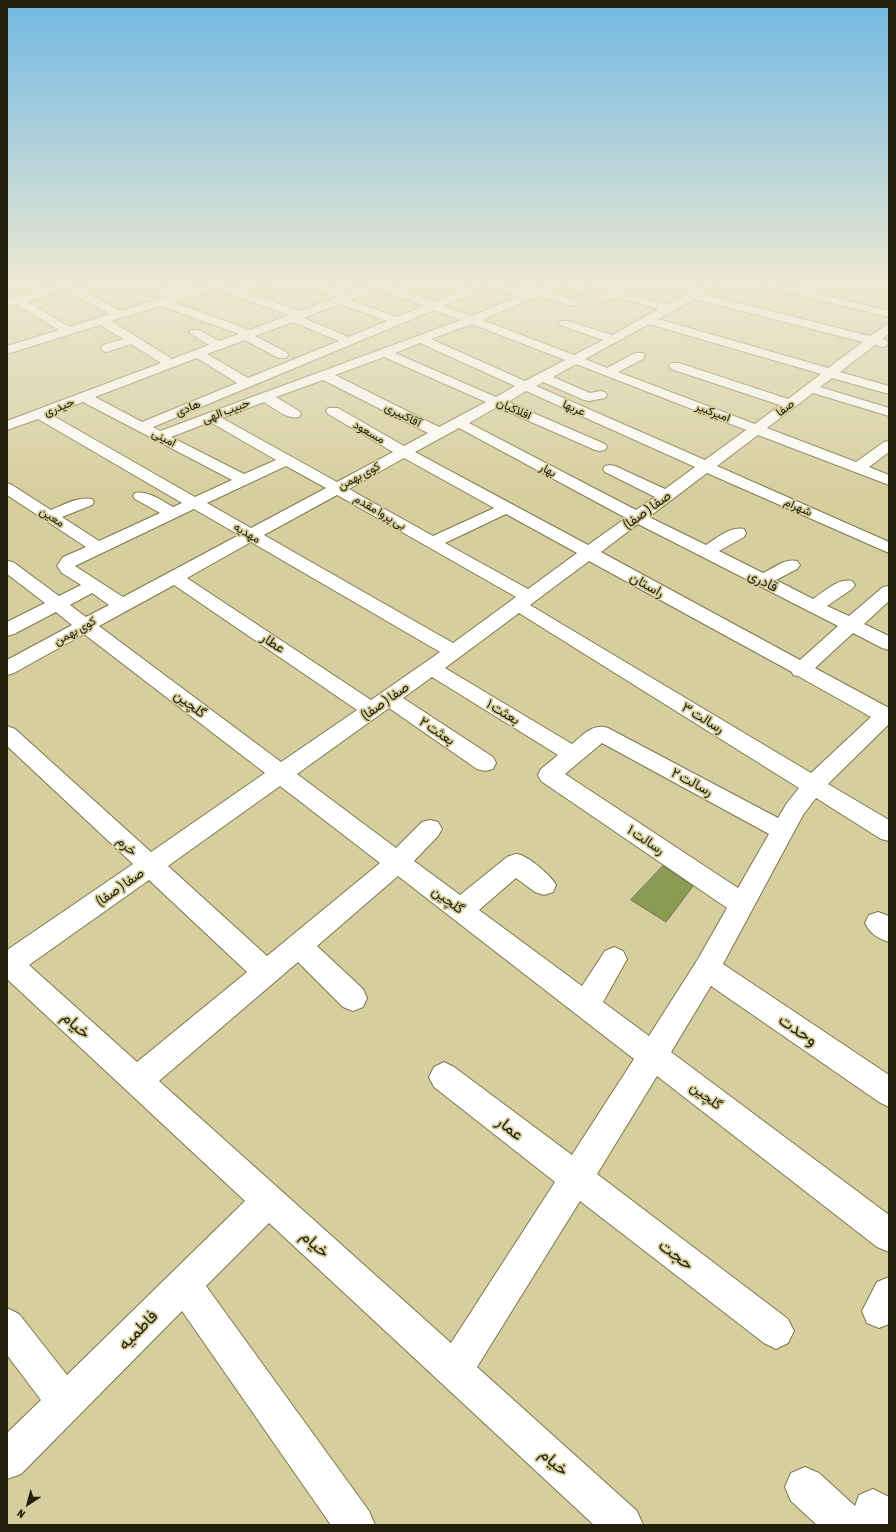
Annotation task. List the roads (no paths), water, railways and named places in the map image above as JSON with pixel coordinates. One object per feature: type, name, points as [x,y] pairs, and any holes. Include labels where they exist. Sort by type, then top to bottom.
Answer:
[{"type":"street","points":[[155,356],[170,368]]},
{"type":"street","name":"حیدری","points":[[7,426],[84,397],[170,368],[193,356]]},
{"type":"street","points":[[202,356],[247,383]]},
{"type":"street","name":"هادی","points":[[142,427],[209,395],[247,383],[311,356]]},
{"type":"street","name":"حبیب الهی","points":[[160,436],[373,356]]},
{"type":"street","name":"افلاکیان","points":[[395,356],[600,446]]},
{"type":"street","name":"عربها","points":[[450,356],[525,387],[707,466]]},
{"type":"street","name":"امیرکبیر","points":[[567,356],[889,480]]},
{"type":"street","name":"کوی بهمن","points":[[7,668],[582,356]]},
{"type":"street","points":[[608,372],[638,356]]},
{"type":"street","points":[[777,356],[889,390]]},
{"type":"street","name":"صفا","points":[[757,429],[852,356]]},
{"type":"street","points":[[674,366],[790,404]]},
{"type":"street","name":"آقاکبیری","points":[[324,375],[440,433]]},
{"type":"street","points":[[543,377],[589,397],[600,395]]},
{"type":"street","points":[[810,388],[889,412]]},
{"type":"street","name":"امینی","points":[[84,397],[244,480]]},
{"type":"street","points":[[266,397],[294,414]]},
{"type":"street","name":"مسعود","points":[[333,411],[404,452]]},
{"type":"street","name":"مهدیه","points":[[40,414],[454,652]]},
{"type":"street","name":"بی پروا مقدم","points":[[211,417],[433,542],[523,601]]},
{"type":"street","name":"بهار","points":[[458,423],[637,517]]},
{"type":"street","name":"صفا ( صفا)","points":[[8,964],[454,652],[757,429]]},
{"type":"street","points":[[858,468],[889,445]]},
{"type":"street","name":"راستان","points":[[404,452],[800,670],[887,716]]},
{"type":"street","points":[[122,605],[68,569],[66,566],[68,561],[287,460]]},
{"type":"street","name":"شهرام","points":[[707,466],[889,548]]},
{"type":"street","points":[[610,468],[666,496]]},
{"type":"street","name":"معین","points":[[7,488],[97,547]]},
{"type":"street","points":[[141,496],[173,513]]},
{"type":"street","points":[[50,516],[86,502]]},
{"type":"street","points":[[433,542],[506,508]]},
{"type":"street","name":"قادری","points":[[637,517],[850,626],[889,644]]},
{"type":"street","points":[[706,552],[738,533]]},
{"type":"street","points":[[762,581],[791,565]]},
{"type":"street","name":"گلچین","points":[[7,566],[889,1235]]},
{"type":"street","name":"عطار","points":[[174,577],[372,710]]},
{"type":"street","points":[[813,607],[846,585]]},
{"type":"street","points":[[7,630],[92,586]]},
{"type":"street","points":[[800,670],[889,591]]},
{"type":"street","name":"رسالت ۳","points":[[523,601],[889,832]]},
{"type":"street","name":"بعثت ۱","points":[[431,668],[574,755]]},
{"type":"street","name":"بعثت ۲","points":[[388,698],[485,763]]},
{"type":"street","points":[[454,1370],[576,1179],[707,968],[795,809],[813,785],[887,716]]},
{"type":"street","name":"رسالت ۲","points":[[574,755],[600,733],[783,830]]},
{"type":"street","name":"خرم","points":[[7,734],[266,972]]},
{"type":"street","name":"رسالت ۱","points":[[574,755],[549,776],[742,904]]},
{"type":"street","points":[[137,1081],[398,862],[430,829]]},
{"type":"street","points":[[460,910],[516,864],[544,885]]},
{"type":"street","points":[[299,945],[353,998]]},
{"type":"street","points":[[586,1005],[614,960]]},
{"type":"street","name":"خیام","points":[[8,964],[623,1525]]},
{"type":"street","name":"وحدت","points":[[707,968],[889,1092]]},
{"type":"street","name":"عمار","points":[[444,1077],[576,1179]]},
{"type":"street","name":"حجت","points":[[576,1179],[776,1331]]},
{"type":"street","name":"فاطمیه","points":[[7,1460],[268,1201]]},
{"type":"street","points":[[184,1285],[355,1525]]},
{"type":"street","points":[[7,1326],[65,1402]]},
{"type":"street","points":[[805,1487],[846,1525]]},
{"type":"street","points":[[867,1525],[873,1508],[889,1525]]}]
